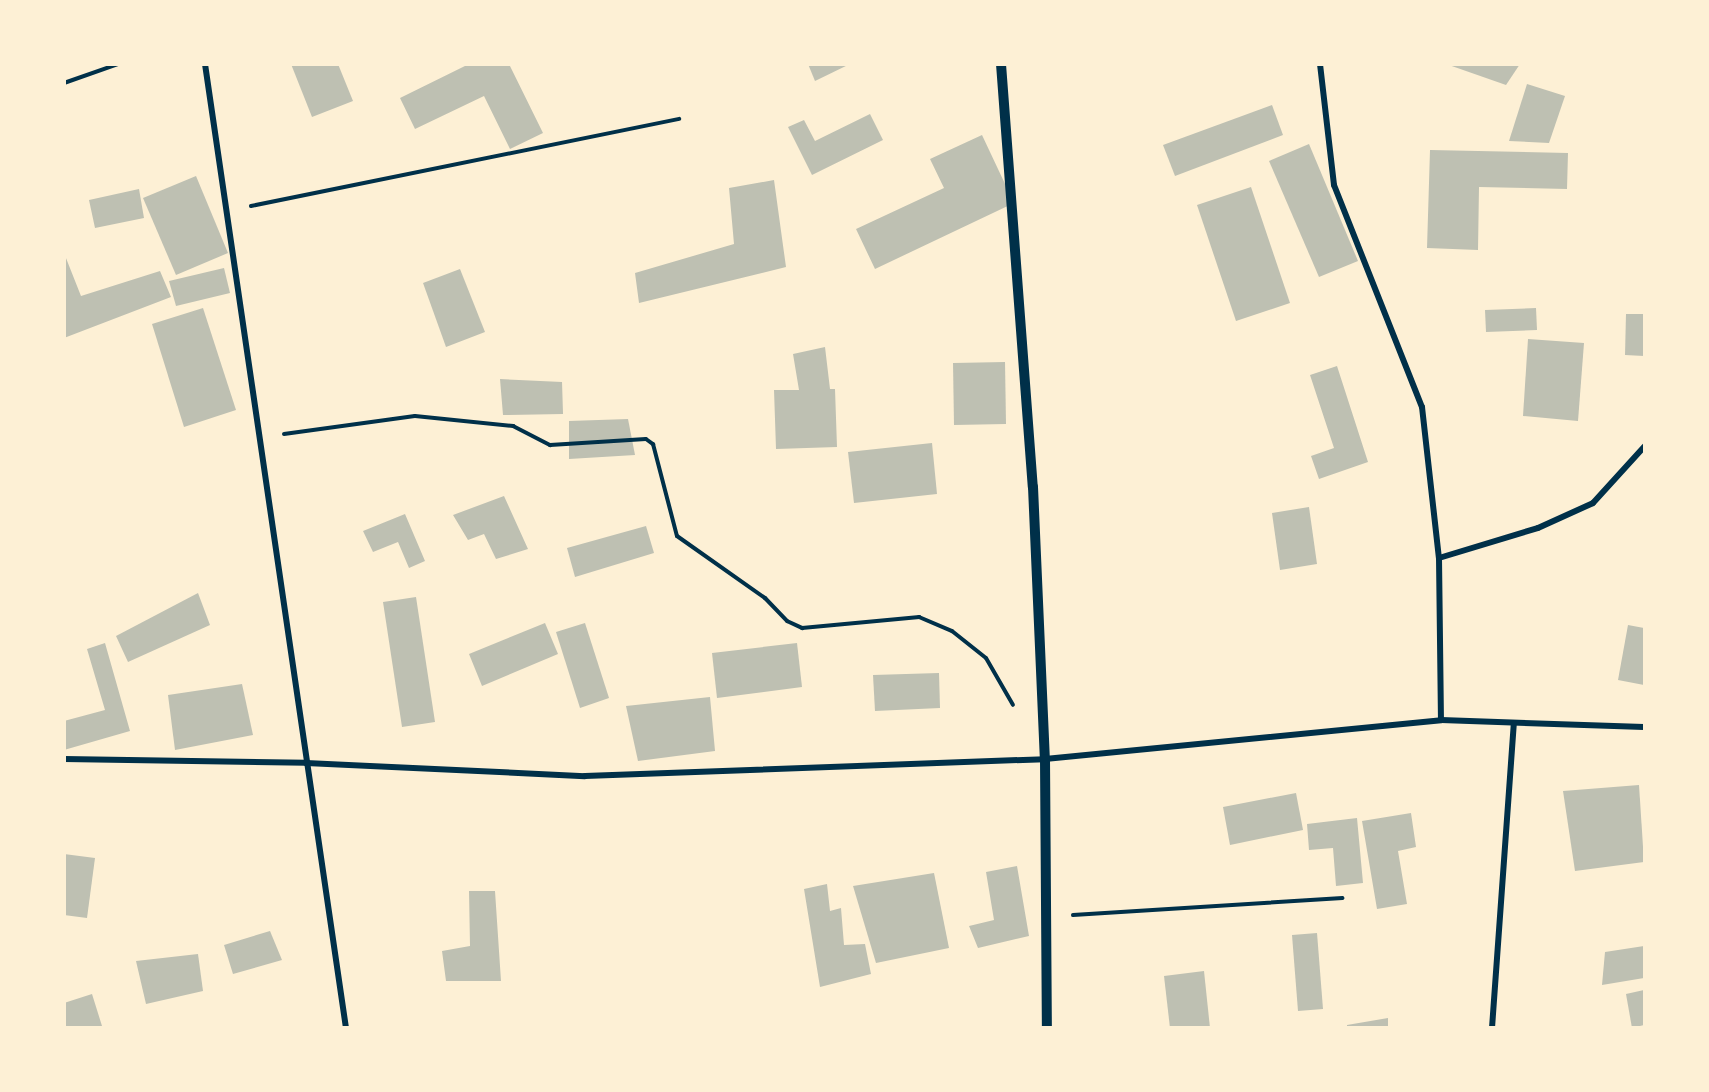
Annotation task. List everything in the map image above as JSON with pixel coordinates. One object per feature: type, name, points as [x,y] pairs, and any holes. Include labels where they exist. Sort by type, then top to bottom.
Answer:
[{"type":"street","points":[[205,64],[257,439],[346,1028]]},
{"type":"street","points":[[1001,64],[1033,487],[1045,759],[1047,1028]]},
{"type":"street","points":[[1320,64],[1334,185],[1422,407],[1439,558],[1441,720]]},
{"type":"street","points":[[1439,558],[1538,528],[1593,503],[1644,447]]},
{"type":"street","points":[[64,759],[306,763],[585,776],[1045,759],[1441,720],[1644,727]]},
{"type":"street","points":[[1492,1028],[1514,724]]},
{"type":"path","points":[[64,83],[118,64]]},
{"type":"path","points":[[225,211],[679,119]]},
{"type":"path","points":[[257,439],[415,416],[513,426],[550,445],[646,439],[653,444],[677,536],[765,598],[787,621],[802,628],[919,617],[952,631],[986,658],[1015,708]]},
{"type":"path","points":[[1045,916],[1342,898]]},
{"type":"building","points":[[291,64],[338,64],[353,101],[312,117]]},
{"type":"building","points":[[469,64],[509,64],[543,133],[510,149],[484,96],[415,129],[400,98]]},
{"type":"building","points":[[808,64],[850,64],[815,81]]},
{"type":"building","points":[[1446,64],[1520,64],[1506,85]]},
{"type":"building","points":[[1527,84],[1565,96],[1549,143],[1509,141]]},
{"type":"building","points":[[1272,105],[1283,135],[1175,176],[1163,145]]},
{"type":"building","points":[[870,114],[883,140],[812,175],[788,127],[804,120],[815,141]]},
{"type":"building","points":[[982,135],[1014,203],[875,269],[856,229],[944,188],[930,159]]},
{"type":"building","points":[[1309,144],[1358,261],[1319,277],[1269,161]]},
{"type":"building","points":[[1430,150],[1568,153],[1567,189],[1479,187],[1478,250],[1427,248]]},
{"type":"building","points":[[196,176],[228,253],[176,275],[143,198]]},
{"type":"building","points":[[774,180],[786,267],[639,303],[635,273],[734,244],[729,188]]},
{"type":"building","points":[[1251,187],[1290,303],[1236,321],[1197,205]]},
{"type":"building","points":[[139,189],[144,218],[95,228],[89,200]]},
{"type":"building","points":[[64,253],[81,296],[160,271],[171,297],[64,338]]},
{"type":"building","points":[[224,268],[230,293],[176,306],[169,281]]},
{"type":"building","points":[[460,269],[485,332],[446,347],[423,283]]},
{"type":"building","points":[[203,308],[236,410],[184,427],[152,324]]},
{"type":"building","points":[[1536,308],[1537,330],[1486,332],[1485,310]]},
{"type":"building","points":[[1626,314],[1644,314],[1644,356],[1625,355]]},
{"type":"building","points":[[1528,339],[1584,343],[1578,421],[1523,416]]},
{"type":"building","points":[[825,347],[830,389],[835,389],[837,447],[776,449],[774,390],[799,390],[793,354]]},
{"type":"building","points":[[1005,362],[1006,424],[954,425],[953,363]]},
{"type":"building","points":[[1337,366],[1368,462],[1319,479],[1311,456],[1334,448],[1310,375]]},
{"type":"building","points":[[500,379],[562,382],[563,414],[503,415]]},
{"type":"building","points":[[628,419],[635,455],[569,459],[569,421]]},
{"type":"building","points":[[932,443],[937,494],[854,503],[848,452]]},
{"type":"building","points":[[504,496],[528,549],[496,559],[484,534],[468,540],[453,515]]},
{"type":"building","points":[[1309,507],[1317,564],[1280,570],[1272,513]]},
{"type":"building","points":[[405,514],[425,561],[409,568],[398,542],[373,552],[363,531]]},
{"type":"building","points":[[646,526],[654,553],[575,577],[567,548]]},
{"type":"building","points":[[198,593],[210,625],[128,662],[116,636]]},
{"type":"building","points":[[416,597],[435,722],[402,727],[383,602]]},
{"type":"building","points":[[545,623],[558,654],[482,686],[469,654]]},
{"type":"building","points":[[585,623],[609,698],[580,708],[556,632]]},
{"type":"building","points":[[1628,625],[1644,628],[1644,685],[1618,680]]},
{"type":"building","points":[[105,643],[130,731],[64,750],[64,721],[105,710],[87,649]]},
{"type":"building","points":[[797,643],[802,687],[717,698],[712,653]]},
{"type":"building","points":[[939,673],[940,708],[875,711],[873,675]]},
{"type":"building","points":[[242,684],[253,735],[175,750],[168,695]]},
{"type":"building","points":[[710,697],[715,751],[638,761],[626,706]]},
{"type":"building","points":[[1639,785],[1644,862],[1575,871],[1563,791]]},
{"type":"building","points":[[1296,793],[1303,830],[1230,845],[1223,807]]},
{"type":"building","points":[[1411,813],[1416,847],[1398,851],[1407,904],[1377,909],[1362,821]]},
{"type":"building","points":[[1357,818],[1363,883],[1336,886],[1333,848],[1309,850],[1307,824]]},
{"type":"building","points":[[64,854],[95,858],[87,918],[64,915]]},
{"type":"building","points":[[1017,866],[1029,936],[978,948],[969,926],[994,920],[986,872]]},
{"type":"building","points":[[934,873],[949,948],[876,963],[853,886]]},
{"type":"building","points":[[827,884],[830,911],[841,908],[844,945],[865,944],[871,974],[820,987],[804,889]]},
{"type":"building","points":[[469,891],[495,891],[501,981],[446,981],[442,951],[470,946]]},
{"type":"building","points":[[270,931],[282,960],[233,974],[224,945]]},
{"type":"building","points":[[1317,933],[1323,1009],[1298,1011],[1292,935]]},
{"type":"building","points":[[1644,946],[1644,978],[1602,985],[1605,952]]},
{"type":"building","points":[[198,954],[203,991],[146,1004],[136,961]]},
{"type":"building","points":[[1204,971],[1210,1028],[1170,1028],[1164,976]]},
{"type":"building","points":[[1644,990],[1644,1025],[1632,1028],[1626,994]]},
{"type":"building","points":[[92,994],[102,1026],[64,1028],[64,1003]]},
{"type":"building","points":[[1388,1018],[1388,1028],[1347,1028],[1347,1025]]}]
